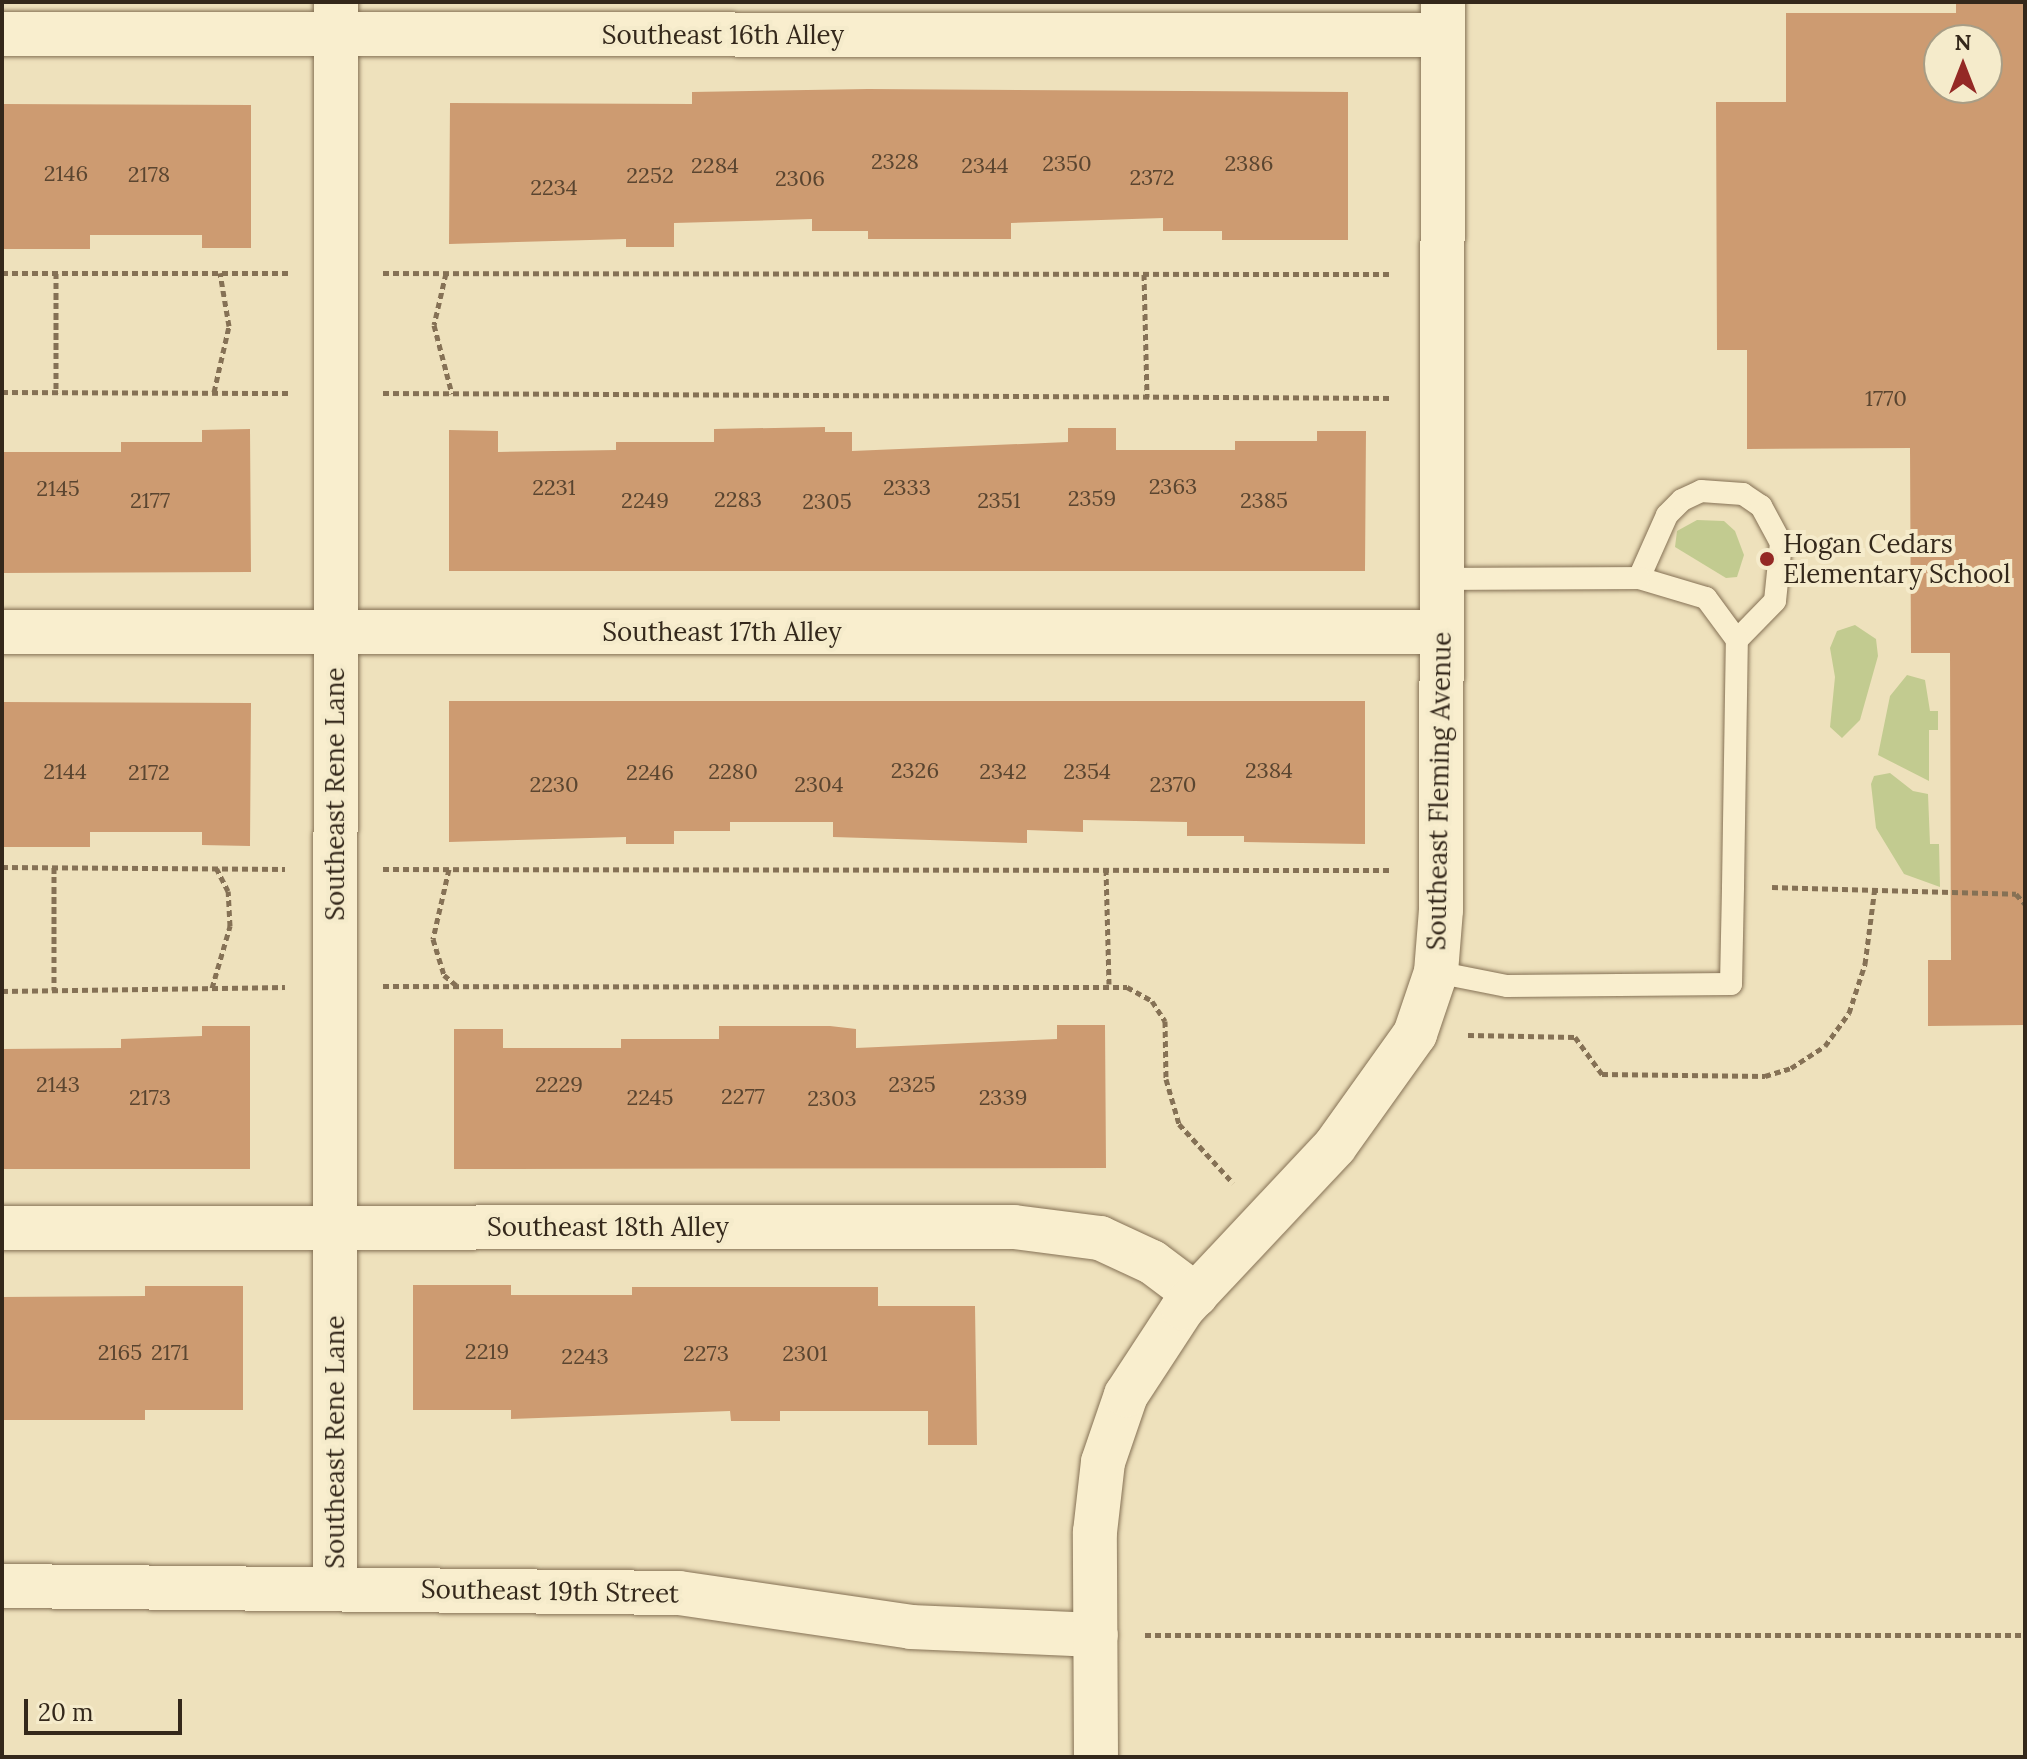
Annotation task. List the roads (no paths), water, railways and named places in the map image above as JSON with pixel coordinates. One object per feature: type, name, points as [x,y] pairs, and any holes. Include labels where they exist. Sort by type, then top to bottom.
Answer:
[{"type":"street","name":"Southeast 16th Alley","points":[[2,34],[336,18],[1443,18]]},
{"type":"street","name":"Southeast Rene Lane","points":[[335,1586],[336,18]]},
{"type":"street","name":"Southeast Fleming Avenue","points":[[1096,1757],[1095,1532],[1103,1462],[1126,1395],[1196,1295],[1335,1146],[1415,1034],[1436,972],[1441,870],[1443,18]]},
{"type":"street","name":"Southeast 17th Alley","points":[[2,632],[1442,632]]},
{"type":"street","name":"Southeast 18th Alley","points":[[2,1228],[335,1226],[1054,1230],[1118,1245],[1196,1295]]},
{"type":"street","name":"Southeast 19th Street","points":[[2,1586],[335,1586],[679,1593],[911,1627],[1096,1635]]},
{"type":"lane","points":[[1639,578],[1667,515],[1682,500],[1701,491],[1743,494],[1774,522],[1781,543],[1775,601],[1737,640]]},
{"type":"lane","points":[[1436,972],[1507,986],[1731,984],[1737,640],[1706,598],[1639,578],[1442,579]]},
{"type":"place","name":"Hogan Cedars Elementary School","points":[[1767,559]]}]
